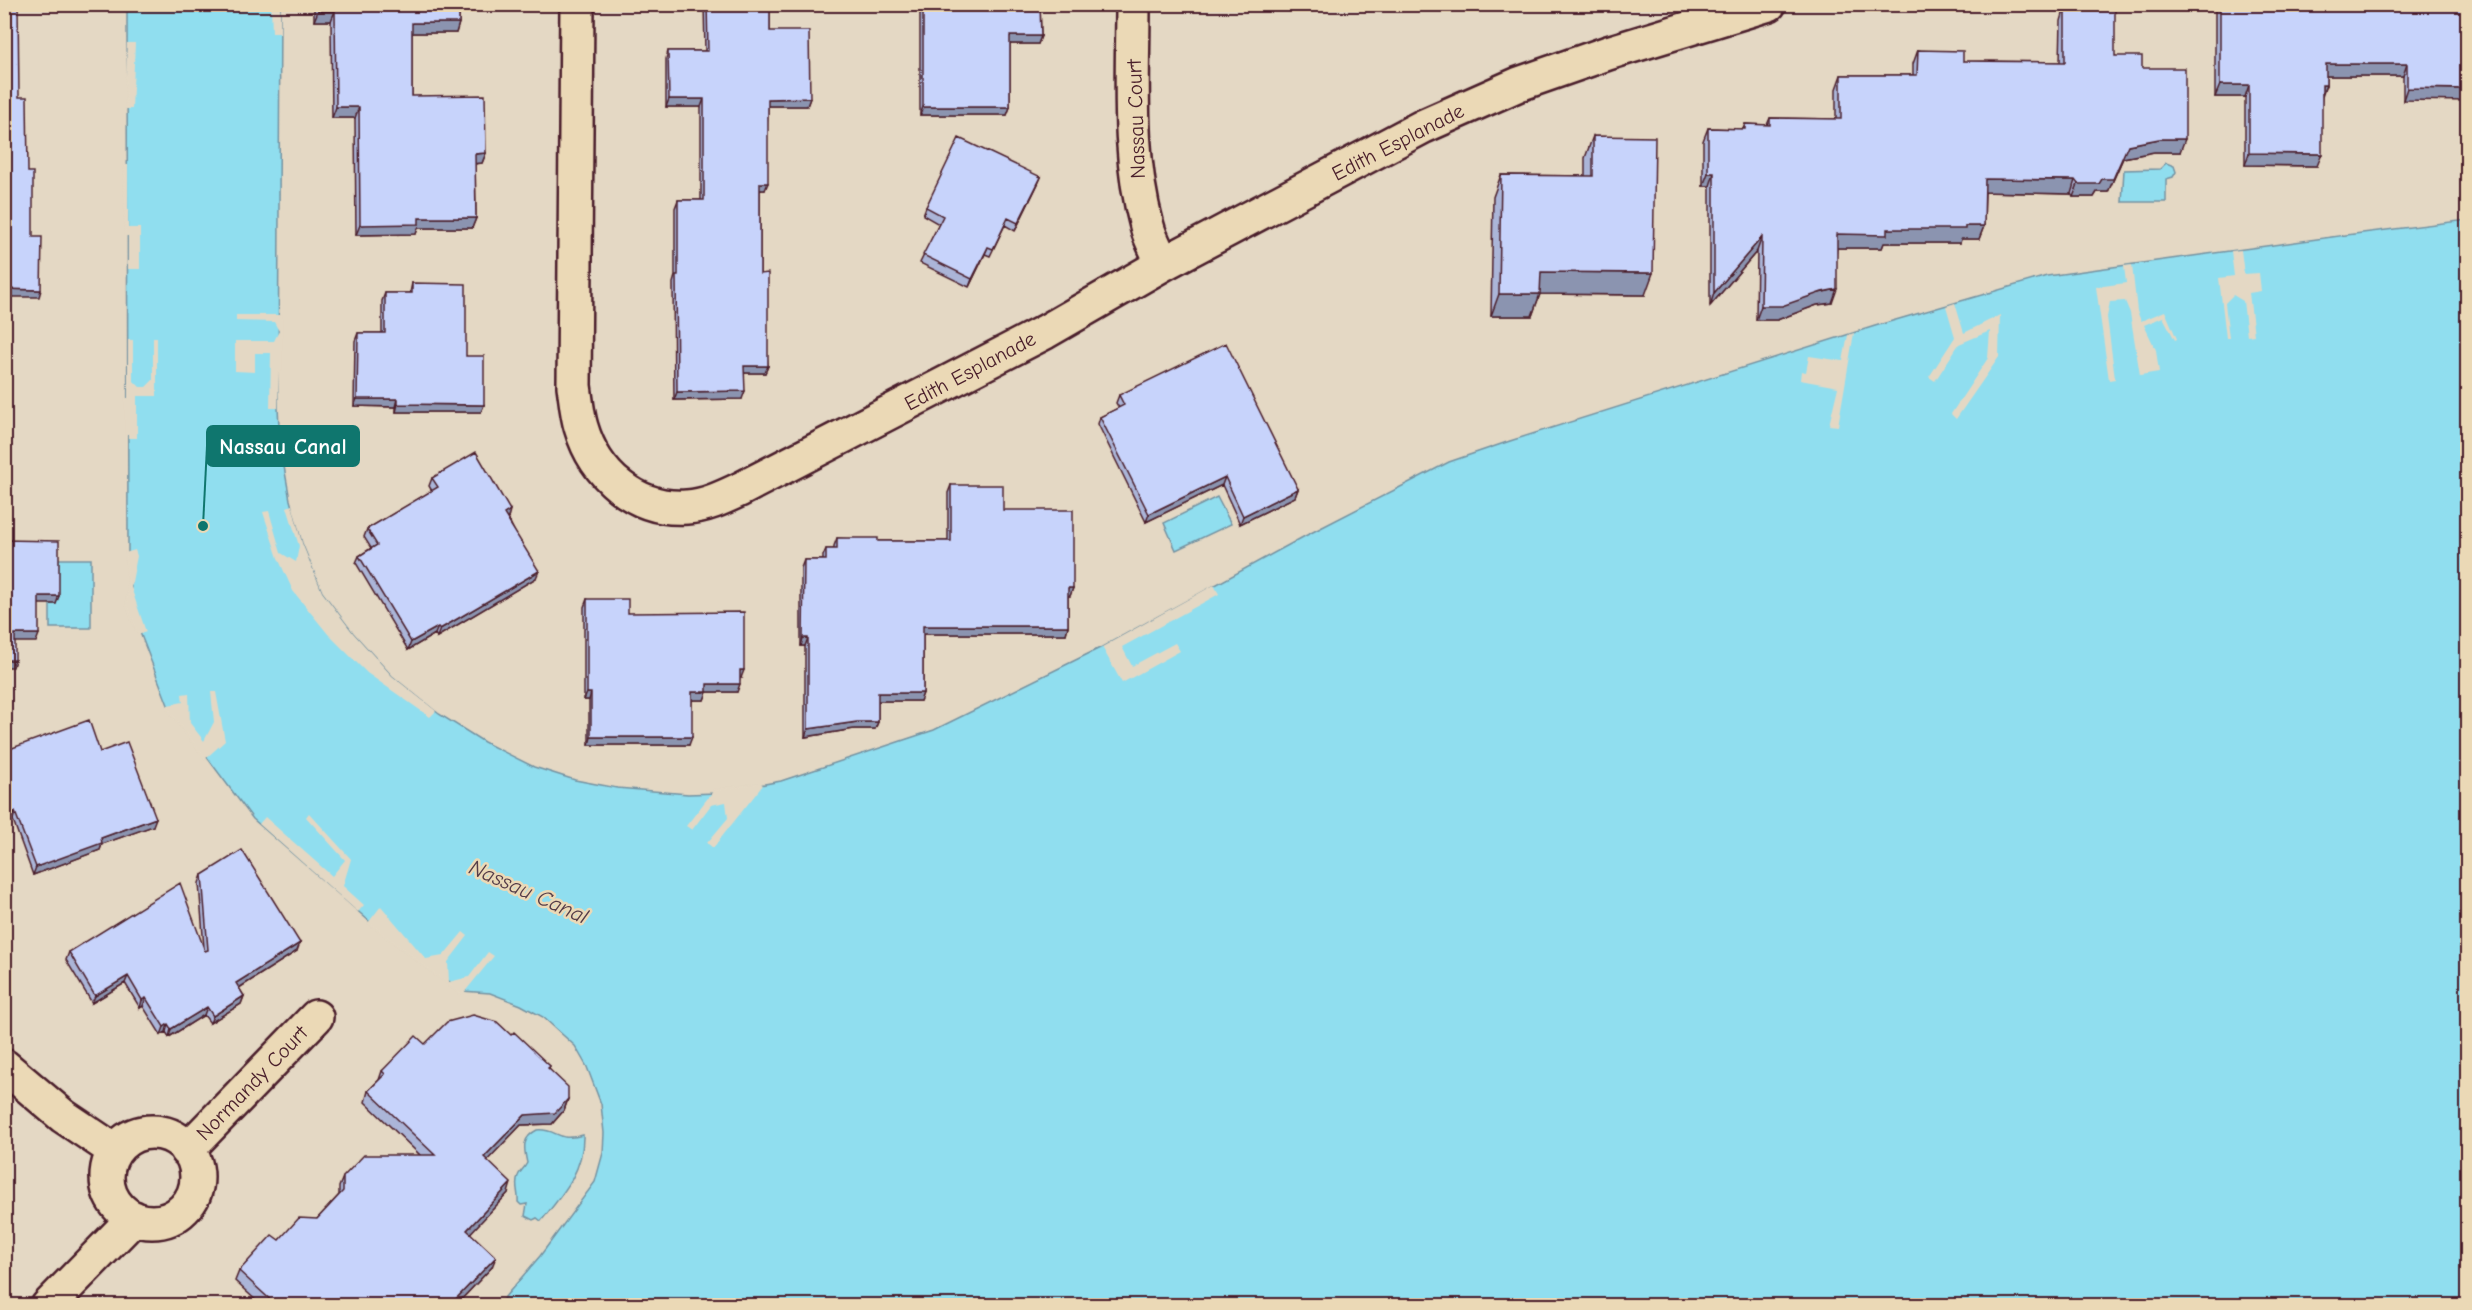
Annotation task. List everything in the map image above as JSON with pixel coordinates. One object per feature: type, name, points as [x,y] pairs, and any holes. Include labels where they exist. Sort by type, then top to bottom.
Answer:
[{"type":"street","name":"Edith Esplanade","points":[[577,4],[574,386],[581,427],[604,472],[620,487],[650,504],[671,508],[706,504],[739,490],[1061,323],[1163,264],[1424,126],[1520,84],[1608,53],[1769,4]]},
{"type":"street","name":"Nassau Court","points":[[1133,4],[1133,142],[1138,188],[1147,228],[1163,264]]},
{"type":"street","name":"Normandy Court","points":[[187,1150],[316,1017]]},
{"type":"street","points":[[4,1066],[63,1116],[115,1151],[108,1166],[107,1181],[111,1196],[120,1209],[134,1218],[48,1305]]},
{"type":"street","name":"Normandy Court","points":[[115,1151],[126,1140],[140,1133],[155,1132],[170,1136],[184,1145],[193,1157],[197,1172],[196,1188],[189,1202],[178,1213],[164,1220],[149,1221],[134,1218]]},
{"type":"water","points":[[127,5],[280,5],[278,408],[280,444],[290,500],[302,543],[322,592],[353,633],[392,676],[439,714],[484,742],[534,767],[575,780],[617,788],[688,794],[717,793],[781,781],[934,730],[1102,647],[1305,536],[1449,462],[1875,326],[2047,276],[2467,220],[2467,1305],[498,1305],[540,1256],[595,1182],[603,1153],[604,1133],[601,1104],[587,1067],[575,1046],[543,1017],[521,1005],[490,993],[462,991],[369,921],[253,819],[168,705],[129,604],[131,587],[128,552]]},
{"type":"water","points":[[2166,163],[2174,166],[2176,172],[2173,177],[2166,179],[2166,202],[2122,202],[2124,170],[2160,169]]},
{"type":"water","points":[[1217,497],[1231,524],[1176,550],[1164,523]]},
{"type":"water","points":[[56,559],[91,559],[91,628],[50,628],[50,604],[56,604]]},
{"type":"water","points":[[537,1130],[568,1137],[583,1135],[580,1160],[576,1171],[541,1221],[525,1216],[527,1204],[521,1205],[518,1202],[517,1185],[518,1176],[527,1163],[526,1140]]},
{"type":"pier","points":[[271,5],[280,5],[280,33],[272,33]]},
{"type":"pier","points":[[127,43],[135,43],[132,109],[125,109]]},
{"type":"pier","points":[[125,165],[128,165],[128,228],[140,228],[140,269],[128,269],[128,236],[125,236],[124,228]]},
{"type":"pier","points":[[2241,250],[2244,274],[2259,273],[2261,291],[2249,293],[2254,335],[2247,336],[2243,301],[2233,295],[2225,303],[2229,338],[2226,338],[2219,278],[2234,276],[2231,251]]},
{"type":"pier","points":[[2132,265],[2137,311],[2141,321],[2165,311],[2177,339],[2175,340],[2163,317],[2144,325],[2156,350],[2159,372],[2140,375],[2130,313],[2125,301],[2110,302],[2107,317],[2115,379],[2109,380],[2096,287],[2126,283],[2124,266]]},
{"type":"pier","points":[[1955,303],[1964,333],[2000,315],[1999,357],[1956,419],[1951,414],[1988,358],[1990,331],[1959,344],[1935,381],[1929,377],[1955,337],[1946,306]]},
{"type":"pier","points":[[236,315],[282,315],[282,371],[279,371],[278,408],[270,408],[271,353],[255,353],[255,372],[235,371],[235,341],[274,341],[279,331],[274,322],[236,321]]},
{"type":"pier","points":[[1854,333],[1838,426],[1829,425],[1838,387],[1800,380],[1801,371],[1806,372],[1809,356],[1843,361],[1848,335]]},
{"type":"pier","points":[[153,337],[157,337],[157,396],[137,396],[137,438],[128,438],[128,435],[125,435],[125,398],[128,398],[128,340],[133,340],[133,380],[140,387],[146,387],[153,380]]},
{"type":"pier","points":[[292,505],[302,543],[322,592],[353,633],[392,676],[436,711],[430,717],[367,673],[328,634],[293,591],[278,558],[263,512],[269,511],[281,553],[296,562],[299,546],[287,507]]},
{"type":"pier","points":[[135,550],[137,556],[131,587],[146,632],[138,635],[126,604],[128,587],[125,553]]},
{"type":"pier","points":[[1214,585],[1219,594],[1122,647],[1132,666],[1175,643],[1180,651],[1122,683],[1102,647]]},
{"type":"pier","points":[[211,692],[216,692],[225,741],[205,759],[167,709],[168,705],[183,702],[182,694],[189,693],[190,723],[204,741],[214,722]]},
{"type":"pier","points":[[760,783],[763,785],[713,848],[707,843],[728,818],[726,802],[711,805],[692,830],[686,826],[714,790]]},
{"type":"pier","points":[[309,813],[351,859],[343,886],[364,905],[358,912],[259,824],[265,817],[332,876],[345,860],[306,817]]},
{"type":"pier","points":[[381,906],[426,959],[443,956],[463,932],[468,936],[448,962],[449,982],[469,977],[488,952],[494,956],[463,994],[460,994],[368,923]]},
{"type":"building","points":[[4,4],[18,4],[19,97],[27,97],[28,172],[33,172],[33,237],[42,237],[41,290],[4,289]]},
{"type":"building","points":[[318,4],[459,4],[459,23],[412,23],[412,96],[485,95],[486,153],[475,154],[476,218],[419,218],[419,224],[360,225],[359,107],[336,107],[335,11],[318,11]]},
{"type":"building","points":[[707,4],[770,4],[770,31],[809,31],[810,98],[768,99],[768,183],[760,183],[760,274],[768,273],[768,366],[744,366],[745,391],[677,392],[678,200],[704,200],[704,99],[669,99],[668,51],[708,51]]},
{"type":"building","points":[[923,4],[1040,4],[1041,36],[1010,36],[1010,107],[923,107]]},
{"type":"building","points":[[2220,4],[2270,4],[2270,9],[2361,9],[2361,4],[2468,4],[2468,89],[2407,88],[2407,64],[2326,64],[2326,85],[2322,85],[2322,154],[2249,153],[2249,85],[2220,85]]},
{"type":"building","points":[[2065,7],[2115,7],[2115,56],[2142,56],[2142,68],[2185,68],[2185,139],[2159,139],[2128,145],[2113,179],[2102,179],[2099,184],[2078,184],[2075,180],[1985,179],[1984,226],[1965,226],[1965,229],[1887,229],[1887,235],[1837,234],[1837,289],[1782,306],[1761,306],[1762,237],[1714,293],[1714,173],[1708,173],[1708,128],[1745,129],[1745,124],[1770,125],[1770,118],[1841,119],[1841,75],[1917,75],[1918,50],[1963,51],[1963,61],[2065,62]]},
{"type":"building","points":[[1593,136],[1655,137],[1653,273],[1541,272],[1540,294],[1499,294],[1501,175],[1593,176]]},
{"type":"building","points":[[959,138],[1041,177],[1018,223],[1008,218],[993,249],[988,247],[972,279],[923,255],[943,216],[926,207]]},
{"type":"building","points":[[412,283],[466,284],[466,356],[484,356],[484,405],[398,404],[398,399],[357,399],[358,333],[385,333],[385,293],[412,293]]},
{"type":"building","points":[[1226,343],[1298,489],[1243,516],[1225,477],[1149,514],[1100,417],[1124,405],[1119,395]]},
{"type":"building","points":[[476,452],[510,510],[504,514],[539,571],[440,629],[438,627],[411,642],[359,556],[377,545],[367,529],[438,487],[432,478]]},
{"type":"building","points":[[951,485],[1003,485],[1003,510],[1073,510],[1073,588],[1068,588],[1068,626],[923,626],[923,693],[878,693],[878,722],[857,722],[808,729],[808,638],[803,638],[804,560],[826,560],[826,549],[837,549],[837,538],[878,538],[878,541],[951,541]]},
{"type":"building","points":[[4,540],[59,541],[59,596],[39,596],[39,634],[15,634],[15,660],[4,660]]},
{"type":"building","points":[[587,599],[628,599],[628,613],[744,612],[744,670],[740,670],[740,684],[707,684],[707,692],[692,692],[692,737],[591,737],[591,693],[587,693]]},
{"type":"building","points":[[89,720],[100,752],[127,742],[156,818],[101,838],[102,843],[36,867],[15,812],[4,816],[4,751]]},
{"type":"building","points":[[242,850],[300,943],[236,983],[244,996],[213,1016],[207,1007],[171,1029],[168,1024],[164,1027],[146,998],[142,1000],[128,976],[95,996],[69,952],[180,883],[205,951],[208,950],[202,875]]},
{"type":"building","points":[[473,1015],[497,1022],[511,1035],[514,1032],[550,1066],[548,1068],[568,1087],[568,1099],[555,1113],[525,1115],[484,1157],[511,1183],[467,1230],[496,1257],[450,1305],[276,1305],[239,1271],[272,1235],[279,1240],[299,1218],[317,1219],[343,1191],[343,1177],[364,1155],[435,1155],[368,1091],[385,1074],[382,1071],[416,1036],[425,1044],[447,1022]]},
{"type":"place","name":"Nassau Canal","points":[[203,526]]}]
